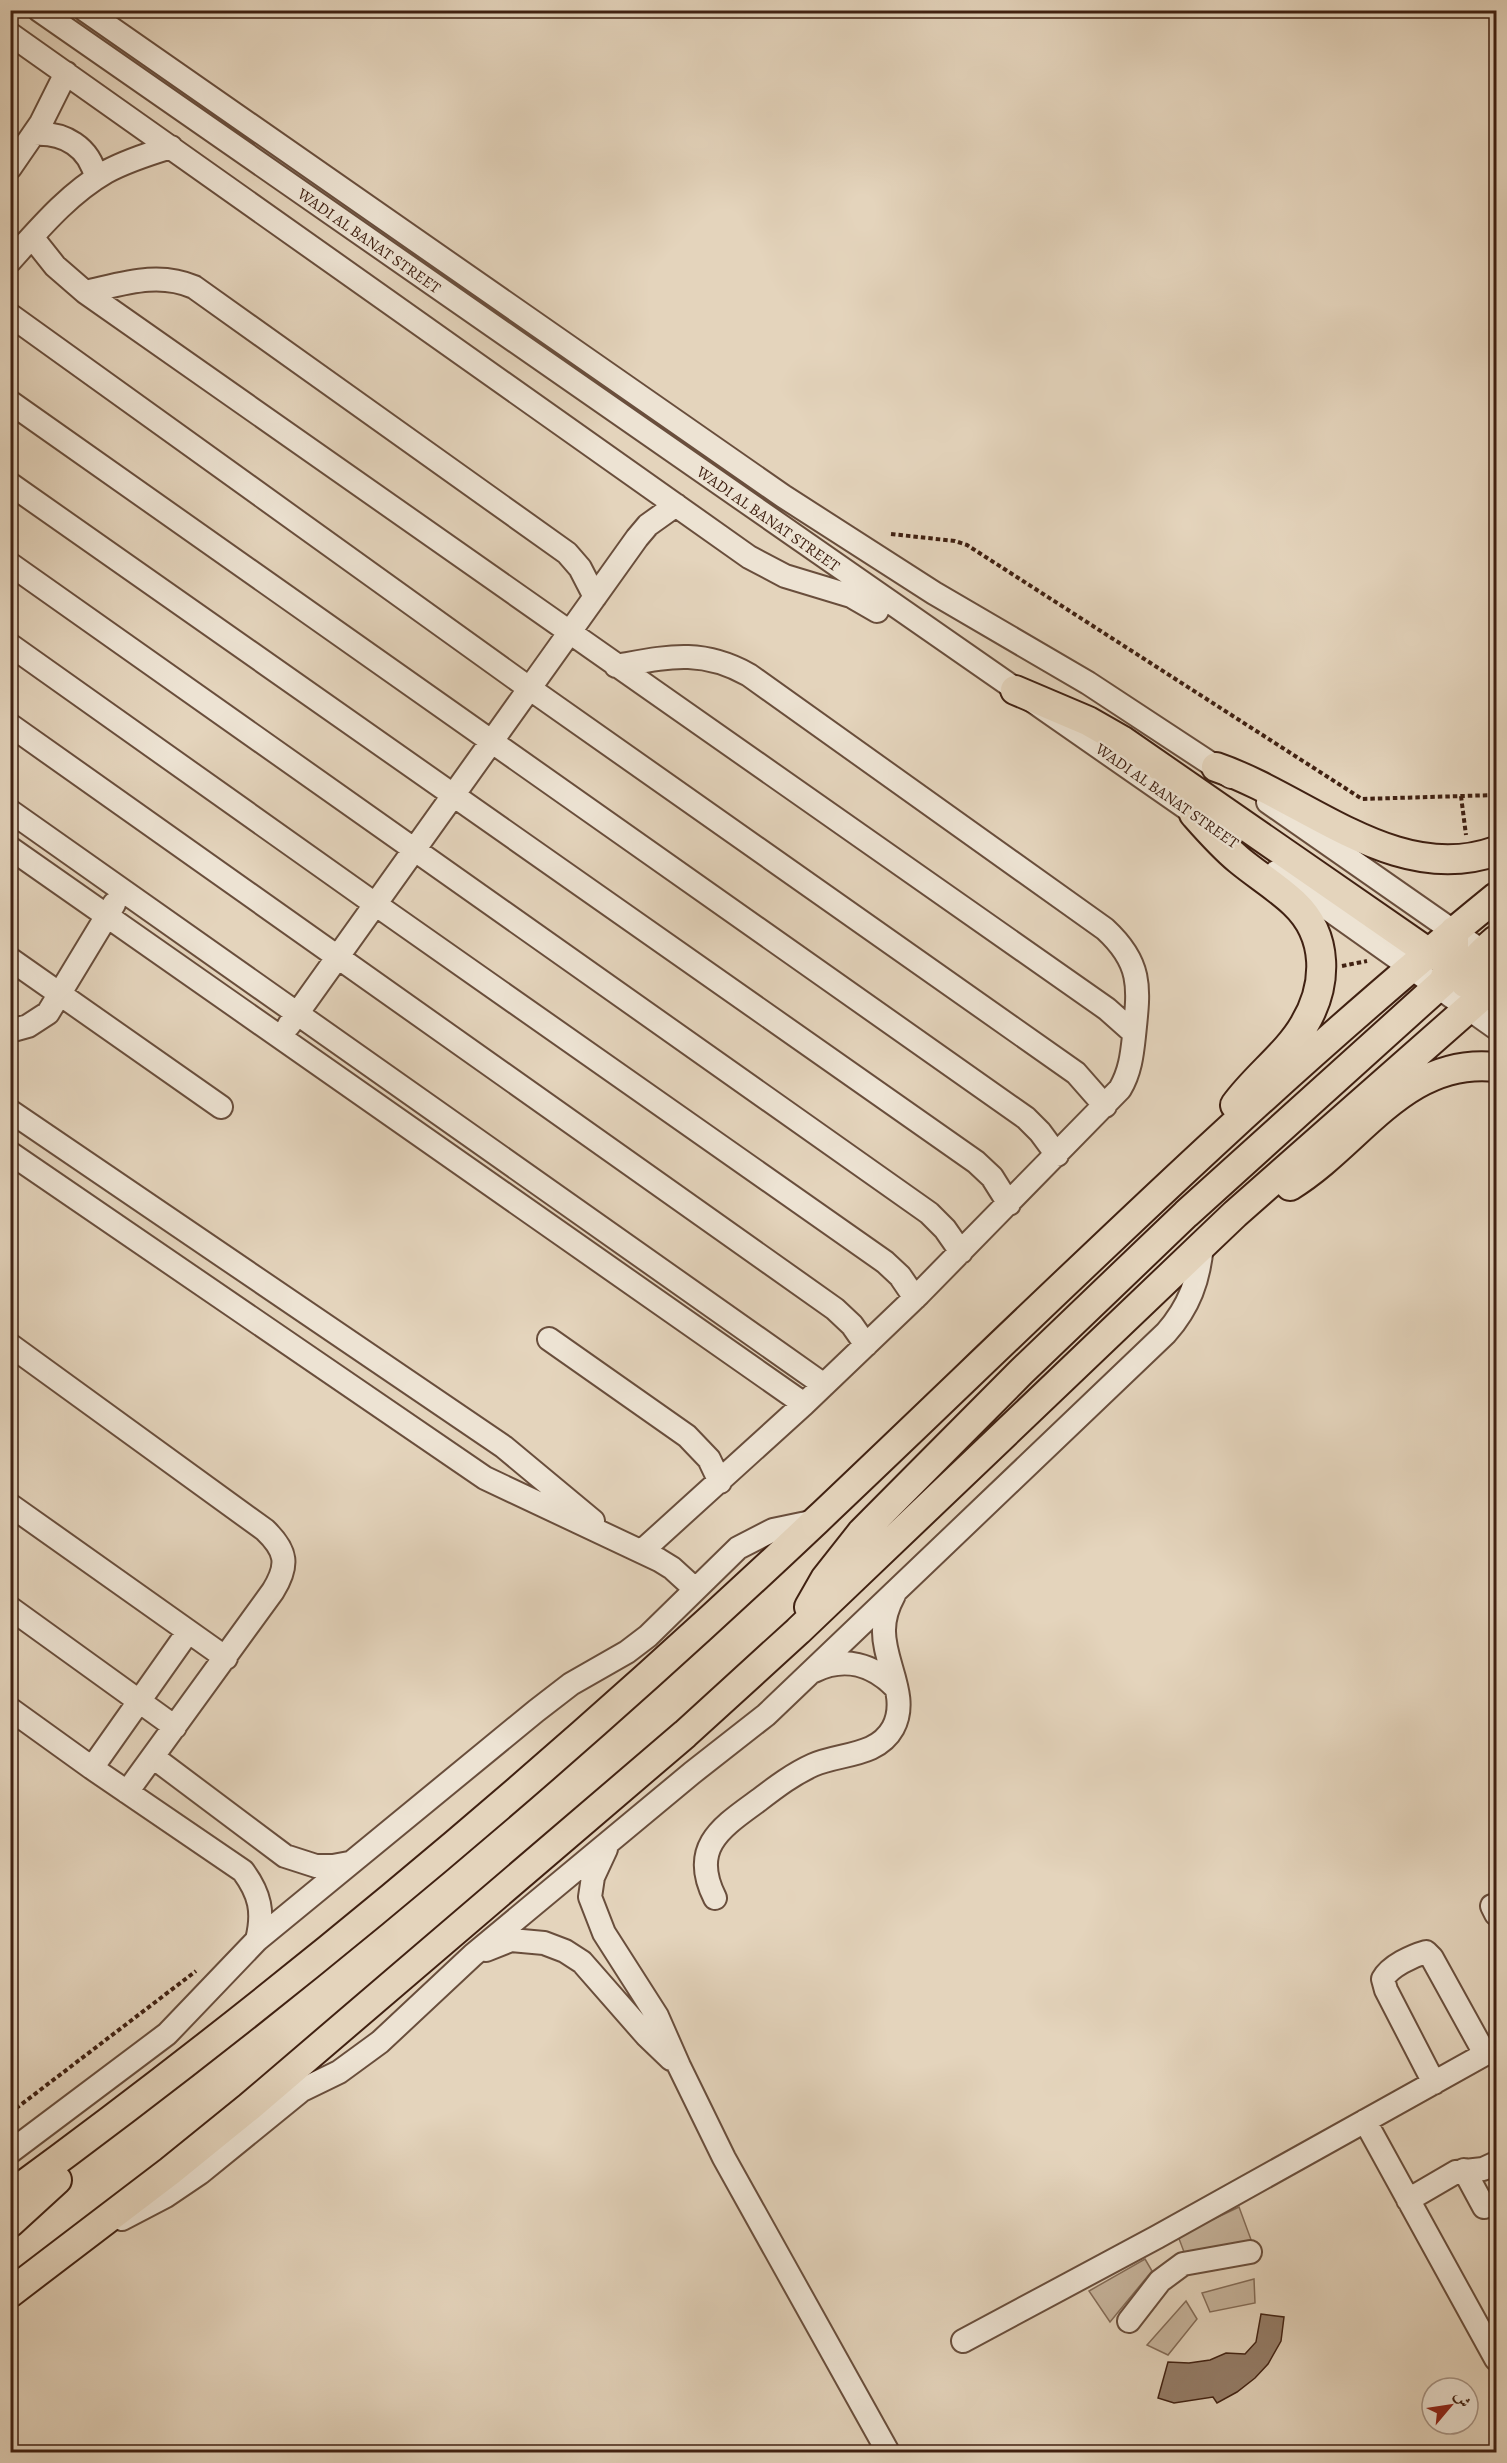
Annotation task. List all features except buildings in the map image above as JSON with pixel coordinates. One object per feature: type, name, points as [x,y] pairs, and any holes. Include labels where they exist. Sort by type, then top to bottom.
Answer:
[{"type":"main road","points":[[1014,690],[1088,721],[1131,746],[1469,973]]},
{"type":"main road","points":[[1216,766],[1258,783],[1384,848],[1428,859],[1469,860],[1497,851]]},
{"type":"main road","points":[[1194,814],[1217,841],[1296,904],[1308,920],[1323,960],[1320,984],[1305,1025],[1293,1041],[1250,1084],[1211,1145]]},
{"type":"main road","points":[[1469,973],[1454,931],[1497,897]]},
{"type":"main road","points":[[10,2195],[130,2106],[312,1962],[491,1814],[665,1660],[816,1521],[1211,1145],[1469,973]]},
{"type":"main road","points":[[10,2293],[179,2164],[327,2042],[646,1769],[798,1630],[1235,1214],[1469,973]]},
{"type":"main road","points":[[798,1630],[825,1579],[862,1532],[1012,1380],[1194,1206],[1469,973]]},
{"type":"main road","points":[[1235,1214],[1262,1203],[1302,1179],[1327,1160],[1406,1089],[1430,1075],[1456,1067],[1497,1067]]},
{"type":"main road","points":[[10,2223],[70,2168],[130,2106]]},
{"type":"street","name":"WADI AL BANAT STREET","points":[[39,10],[1194,814],[1469,973],[1497,1028]]},
{"type":"street","name":"WADI AL BANAT STREET","points":[[86,10],[808,512],[934,593],[1088,683],[1216,766],[1454,931]]},
{"type":"street","points":[[10,34],[766,568],[851,596],[893,621],[946,643]]},
{"type":"street","points":[[10,168],[34,134],[66,74]]},
{"type":"street","points":[[34,134],[55,135],[75,144],[89,159],[96,178]]},
{"type":"street","points":[[10,261],[65,204],[96,178],[126,162],[171,147]]},
{"type":"street","points":[[32,237],[49,260],[85,292],[1107,1009],[1134,1033]]},
{"type":"street","points":[[85,292],[158,278],[177,280],[194,287],[567,553],[580,567],[595,597]]},
{"type":"street","points":[[10,315],[529,688],[1076,1073],[1105,1106]]},
{"type":"street","points":[[10,402],[1026,1118],[1057,1155]]},
{"type":"street","points":[[10,484],[976,1162],[992,1177],[1009,1204]]},
{"type":"street","points":[[280,1038],[642,531],[676,505]]},
{"type":"street","points":[[10,564],[929,1213],[945,1228],[961,1252]]},
{"type":"street","points":[[10,645],[885,1262],[900,1276],[915,1298]]},
{"type":"street","points":[[616,666],[675,656],[700,656],[725,663],[758,682],[1113,937],[1127,955],[1138,992],[1131,1060],[1125,1080],[1105,1106],[915,1298],[720,1482],[642,1551]]},
{"type":"street","points":[[10,725],[835,1309],[866,1345]]},
{"type":"street","points":[[10,811],[824,1385]]},
{"type":"street","points":[[10,848],[804,1404]]},
{"type":"street","points":[[10,1030],[28,1026],[39,1021],[48,1013],[123,890]]},
{"type":"street","points":[[10,959],[221,1107]]},
{"type":"street","points":[[10,1111],[531,1467],[613,1538]]},
{"type":"street","points":[[10,1153],[485,1478],[642,1551],[672,1568],[695,1590]]},
{"type":"street","points":[[90,2233],[166,2196],[200,2173],[302,2090],[339,2072],[380,2042],[473,1955],[766,1715],[1166,1333],[1190,1297],[1197,1281],[1202,1245]]},
{"type":"street","points":[[549,1339],[695,1442],[712,1465],[720,1482]]},
{"type":"street","points":[[10,1345],[265,1530],[278,1542],[284,1558],[282,1576],[226,1658],[127,1792]]},
{"type":"street","points":[[10,1505],[226,1658]]},
{"type":"street","points":[[10,2152],[166,2034],[257,1940],[553,1697],[592,1671],[627,1652],[648,1636],[726,1558],[755,1538],[773,1530],[816,1521]]},
{"type":"street","points":[[715,1898],[707,1879],[706,1858],[720,1830],[805,1769],[831,1758],[863,1752],[876,1747],[886,1738],[896,1721],[898,1701],[884,1630],[888,1607],[900,1587]]},
{"type":"street","points":[[10,1608],[175,1726]]},
{"type":"street","points":[[92,1768],[188,1632]]},
{"type":"street","points":[[812,1672],[832,1664],[854,1663],[877,1671],[896,1688]]},
{"type":"street","points":[[10,1709],[243,1871],[254,1886],[261,1903],[261,1922],[257,1940]]},
{"type":"street","points":[[153,1757],[285,1856],[316,1866],[349,1863]]},
{"type":"street","points":[[611,1840],[593,1877],[591,1897],[593,1908],[604,1933],[657,2016],[724,2158],[888,2452]]},
{"type":"street","points":[[473,1955],[511,1940],[544,1943],[565,1951],[582,1962],[646,2035],[679,2066]]},
{"type":"street","points":[[963,2341],[1157,2237],[1434,2083],[1491,2051],[1426,1952],[1418,1954],[1387,1972],[1383,1979],[1434,2083]]},
{"type":"street","points":[[1365,2121],[1497,2360]]},
{"type":"street","points":[[1408,2200],[1464,2170],[1483,2169],[1497,2163]]},
{"type":"street","points":[[1464,2170],[1484,2207]]},
{"type":"street","points":[[1157,2237],[1174,2270]]},
{"type":"street","points":[[1129,2321],[1160,2281],[1174,2270],[1192,2261],[1250,2252]]},
{"type":"path","points":[[891,534],[955,541],[967,545],[1362,799],[1497,795]]},
{"type":"path","points":[[1461,796],[1469,860]]},
{"type":"path","points":[[10,2113],[202,1966]]},
{"type":"shaded area","points":[[1239,2207],[1253,2245],[1184,2252],[1178,2236]]},
{"type":"shaded area","points":[[1145,2259],[1152,2271],[1110,2322],[1089,2291]]},
{"type":"shaded area","points":[[1254,2279],[1255,2303],[1210,2312],[1202,2293]]},
{"type":"shaded area","points":[[1186,2301],[1197,2319],[1168,2355],[1147,2345]]}]
